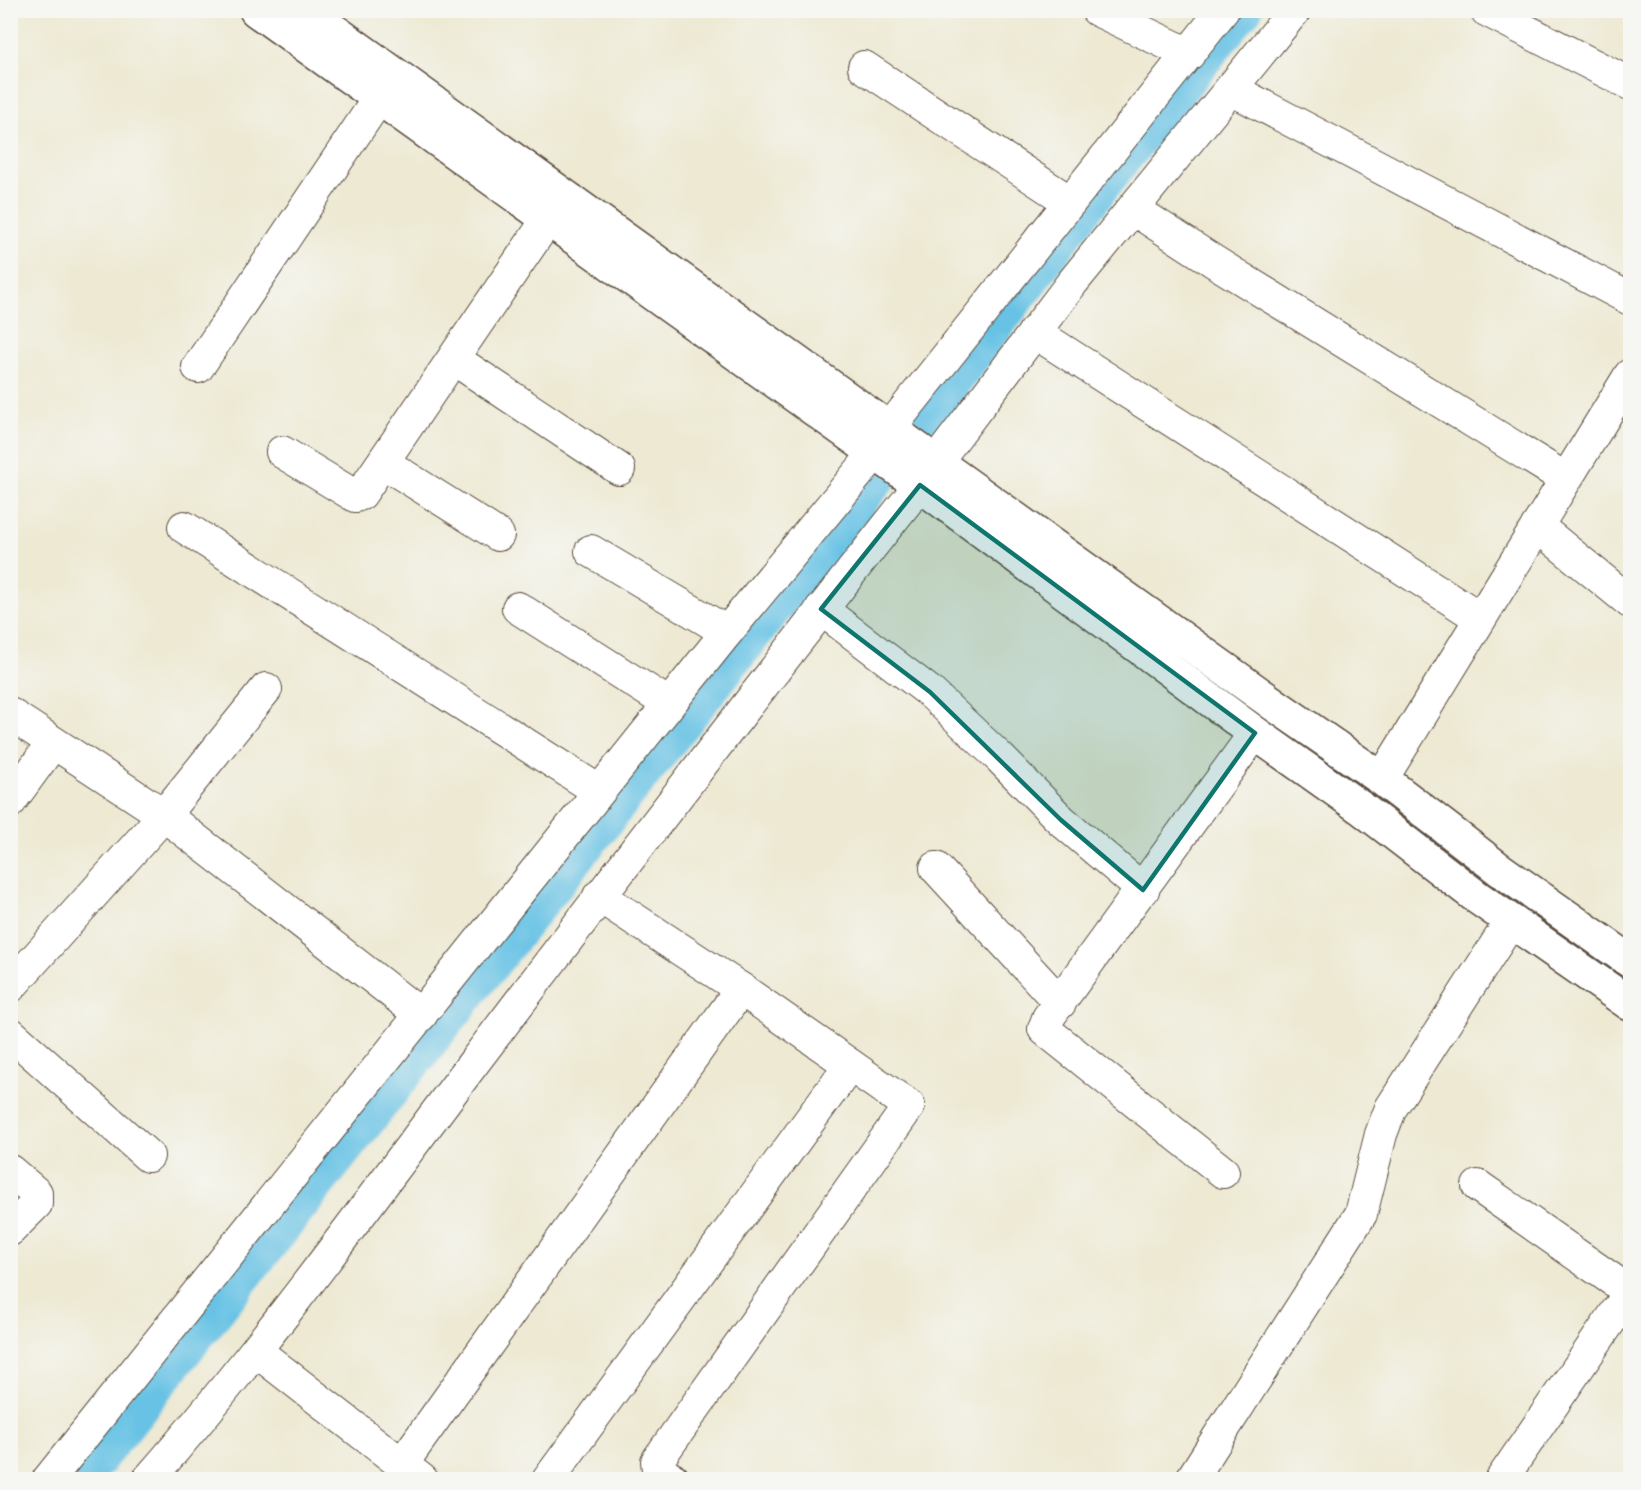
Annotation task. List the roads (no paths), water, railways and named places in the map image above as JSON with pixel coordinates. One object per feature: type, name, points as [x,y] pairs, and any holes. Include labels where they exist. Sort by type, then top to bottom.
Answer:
[{"type":"main road","points":[[256,10],[548,219],[883,441]]},
{"type":"main road","points":[[305,10],[921,469],[1254,733],[1361,808],[1510,921],[1630,1004]]},
{"type":"main road","points":[[921,469],[1382,779],[1499,869],[1630,961]]},
{"type":"main road","points":[[1478,897],[1499,869]]},
{"type":"street","points":[[1097,10],[1189,54]]},
{"type":"street","points":[[48,1479],[599,791],[883,441],[1223,10]]},
{"type":"street","points":[[164,1475],[600,896],[821,609],[921,469],[1296,10]]},
{"type":"street","points":[[1486,10],[1630,84]]},
{"type":"street","points":[[864,67],[1070,202]]},
{"type":"street","points":[[1231,89],[1630,299]]},
{"type":"street","points":[[198,367],[379,98]]},
{"type":"street","points":[[1133,209],[1566,479]]},
{"type":"street","points":[[282,452],[354,496],[361,494],[548,219]]},
{"type":"street","points":[[1034,332],[1480,618]]},
{"type":"street","points":[[454,359],[619,469]]},
{"type":"street","points":[[1382,779],[1566,479],[1626,393]]},
{"type":"street","points":[[384,463],[498,535]]},
{"type":"street","points":[[1537,526],[1630,602]]},
{"type":"street","points":[[184,527],[599,791]]},
{"type":"street","points":[[591,551],[727,632]]},
{"type":"street","points":[[518,608],[669,704]]},
{"type":"street","points":[[821,609],[930,692],[1000,758],[1060,820],[1143,890]]},
{"type":"street","points":[[10,987],[164,815],[266,689]]},
{"type":"street","points":[[10,714],[164,815],[421,1015]]},
{"type":"street","points":[[1223,1172],[1044,1029],[1048,1018],[1143,890],[1254,733]]},
{"type":"street","points":[[10,802],[52,743]]},
{"type":"street","points":[[936,868],[1060,1003]]},
{"type":"street","points":[[600,896],[741,989],[909,1106],[657,1461],[658,1470],[674,1479]]},
{"type":"street","points":[[1191,1479],[1361,1214],[1381,1134],[1391,1107],[1510,921]]},
{"type":"street","points":[[256,1351],[412,1472],[741,989]]},
{"type":"street","points":[[10,1033],[148,1156]]},
{"type":"street","points":[[548,1479],[850,1065]]},
{"type":"street","points":[[10,1171],[36,1193],[36,1204],[10,1230]]},
{"type":"street","points":[[1478,1186],[1630,1292],[1501,1479]]},
{"type":"waterway","points":[[84,1480],[928,418],[1108,181],[1246,10]]}]
